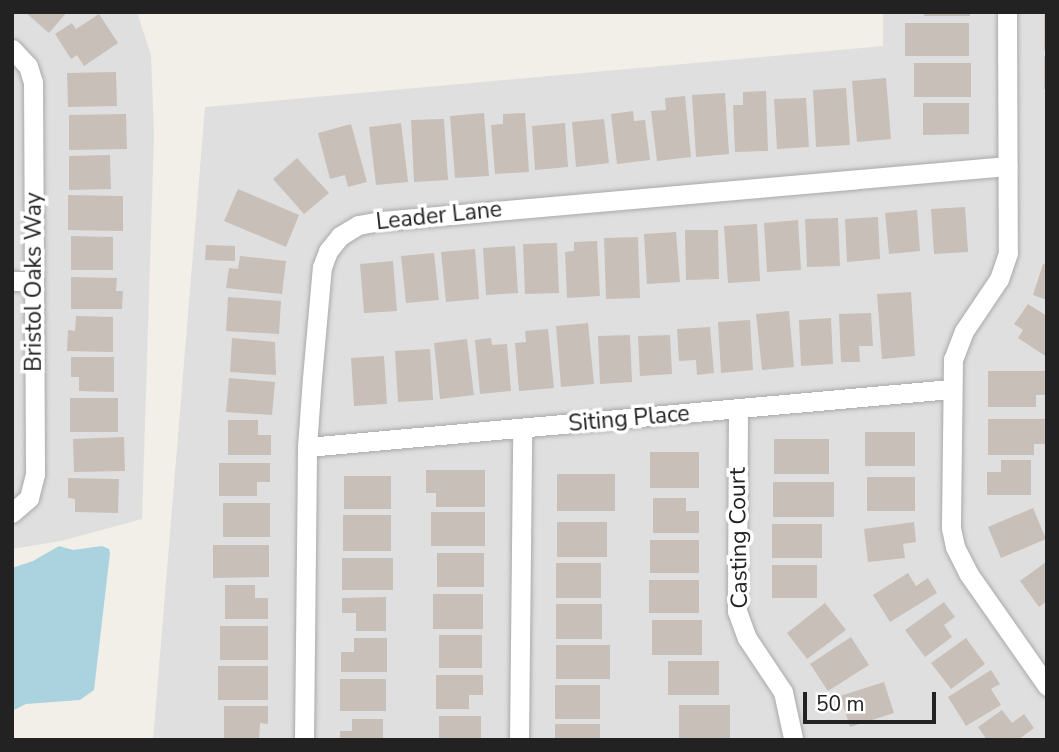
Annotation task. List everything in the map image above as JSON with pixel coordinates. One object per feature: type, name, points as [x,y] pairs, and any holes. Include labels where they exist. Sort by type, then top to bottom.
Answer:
[{"type":"street","points":[[1007,12],[1006,260],[999,279],[959,340],[952,367],[951,518],[955,547],[968,573],[1047,686]]},
{"type":"street","name":"Bristol Oaks Way","points":[[12,49],[28,66],[33,82],[35,479],[29,498],[12,513]]},
{"type":"street","name":"Leader Lane","points":[[304,740],[307,447],[324,261],[335,240],[358,225],[451,214],[1008,166]]},
{"type":"street","points":[[12,281],[34,281]]},
{"type":"street","name":"Siting Place","points":[[307,447],[951,389]]},
{"type":"street","name":"Casting Court","points":[[738,409],[737,611],[747,638],[783,692],[793,738]]},
{"type":"street","points":[[519,740],[522,428]]},
{"type":"shaded area","points":[[12,12],[137,12],[151,55],[154,135],[142,519],[61,541],[12,549]]},
{"type":"shaded area","points":[[883,12],[1047,12],[1047,740],[153,740],[205,107],[883,46]]},
{"type":"water","points":[[59,546],[73,550],[102,546],[109,549],[110,553],[94,690],[80,700],[26,704],[12,711],[12,568],[33,561]]},
{"type":"building","points":[[25,12],[67,12],[49,33]]},
{"type":"building","points":[[924,12],[970,12],[970,16],[924,16]]},
{"type":"building","points":[[99,14],[118,43],[84,66],[77,55],[71,59],[55,34],[72,23],[76,29]]},
{"type":"building","points":[[1044,15],[1047,15],[1047,50],[1044,50]]},
{"type":"building","points":[[905,23],[969,23],[969,56],[905,56]]},
{"type":"building","points":[[1044,56],[1047,56],[1047,89],[1044,89]]},
{"type":"building","points":[[914,63],[971,63],[971,97],[914,97]]},
{"type":"building","points":[[116,72],[117,106],[68,107],[67,73]]},
{"type":"building","points":[[886,78],[891,139],[857,142],[852,81]]},
{"type":"building","points":[[846,88],[850,145],[816,147],[813,90]]},
{"type":"building","points":[[766,91],[768,151],[735,152],[733,105],[743,105],[743,92]]},
{"type":"building","points":[[725,93],[729,154],[696,157],[692,95]]},
{"type":"building","points":[[685,96],[691,157],[657,161],[651,111],[666,110],[665,98]]},
{"type":"building","points":[[806,98],[809,147],[777,149],[774,99]]},
{"type":"building","points":[[923,103],[969,103],[969,134],[923,135]]},
{"type":"building","points":[[633,111],[634,121],[645,120],[650,160],[617,164],[611,114]]},
{"type":"building","points":[[484,113],[489,176],[455,178],[450,116]]},
{"type":"building","points":[[525,113],[529,172],[495,174],[491,125],[503,124],[503,114]]},
{"type":"building","points":[[126,114],[127,149],[69,150],[69,115]]},
{"type":"building","points":[[444,119],[448,180],[414,182],[411,120]]},
{"type":"building","points":[[604,119],[609,163],[576,167],[572,122]]},
{"type":"building","points":[[401,123],[408,182],[376,185],[369,127]]},
{"type":"building","points":[[565,123],[568,167],[535,170],[532,126]]},
{"type":"building","points":[[351,124],[367,182],[348,187],[345,175],[330,179],[318,133]]},
{"type":"building","points":[[110,155],[111,189],[69,190],[69,156]]},
{"type":"building","points":[[297,158],[329,193],[304,214],[273,179]]},
{"type":"building","points":[[238,189],[299,215],[286,247],[224,221]]},
{"type":"building","points":[[68,195],[123,196],[123,231],[68,230]]},
{"type":"building","points":[[965,207],[968,252],[934,254],[931,209]]},
{"type":"building","points":[[917,210],[920,251],[889,254],[885,213]]},
{"type":"building","points":[[878,217],[880,259],[847,262],[845,219]]},
{"type":"building","points":[[838,218],[840,266],[807,267],[805,219]]},
{"type":"building","points":[[798,220],[801,270],[767,272],[764,223]]},
{"type":"building","points":[[757,224],[760,281],[728,283],[724,226]]},
{"type":"building","points":[[685,230],[718,230],[719,279],[686,280]]},
{"type":"building","points":[[676,232],[680,282],[647,284],[644,234]]},
{"type":"building","points":[[71,236],[113,237],[113,270],[71,270]]},
{"type":"building","points":[[638,237],[640,298],[606,299],[604,238]]},
{"type":"building","points":[[597,241],[600,296],[567,298],[565,252],[574,251],[574,242]]},
{"type":"building","points":[[557,243],[559,293],[525,294],[523,244]]},
{"type":"building","points":[[206,245],[235,246],[235,261],[205,260]]},
{"type":"building","points":[[515,246],[518,293],[486,295],[483,248]]},
{"type":"building","points":[[475,249],[479,299],[446,302],[441,252]]},
{"type":"building","points":[[434,253],[439,300],[406,303],[401,256]]},
{"type":"building","points":[[240,256],[286,261],[282,294],[226,288],[229,268],[238,269]]},
{"type":"building","points":[[393,261],[397,311],[364,313],[360,264]]},
{"type":"building","points":[[1043,264],[1047,265],[1047,300],[1033,295]]},
{"type":"building","points":[[71,277],[117,278],[116,291],[123,291],[122,309],[71,309]]},
{"type":"building","points":[[911,292],[915,356],[882,359],[877,294]]},
{"type":"building","points":[[228,297],[281,301],[279,334],[226,331]]},
{"type":"building","points":[[1028,304],[1047,316],[1047,357],[1018,338],[1023,330],[1014,324]]},
{"type":"building","points":[[789,311],[794,367],[762,370],[756,314]]},
{"type":"building","points":[[871,313],[873,346],[859,346],[860,362],[841,362],[839,314]]},
{"type":"building","points":[[76,316],[113,317],[113,352],[67,351],[68,330],[75,331]]},
{"type":"building","points":[[831,318],[833,364],[801,366],[799,320]]},
{"type":"building","points":[[750,320],[753,370],[721,373],[718,322]]},
{"type":"building","points":[[588,323],[594,384],[561,387],[556,326]]},
{"type":"building","points":[[710,327],[714,373],[697,375],[696,360],[679,361],[677,329]]},
{"type":"building","points":[[548,329],[554,388],[519,391],[515,343],[526,342],[525,331]]},
{"type":"building","points":[[630,335],[632,382],[600,384],[598,336]]},
{"type":"building","points":[[670,335],[672,374],[640,376],[638,336]]},
{"type":"building","points":[[232,338],[275,342],[276,375],[230,372]]},
{"type":"building","points":[[491,338],[492,345],[507,344],[511,391],[480,394],[475,340]]},
{"type":"building","points":[[467,339],[474,395],[440,399],[434,343]]},
{"type":"building","points":[[430,349],[433,400],[398,402],[395,351]]},
{"type":"building","points":[[384,356],[387,404],[354,406],[351,358]]},
{"type":"building","points":[[71,357],[114,357],[114,392],[79,391],[79,377],[71,377]]},
{"type":"building","points":[[988,371],[1047,371],[1047,395],[1036,395],[1036,407],[988,407]]},
{"type":"building","points":[[229,378],[275,382],[272,415],[226,412]]},
{"type":"building","points":[[70,398],[118,398],[118,432],[70,432]]},
{"type":"building","points":[[988,419],[1047,419],[1047,444],[1034,444],[1034,455],[988,455]]},
{"type":"building","points":[[228,420],[258,420],[258,435],[271,435],[271,455],[228,455]]},
{"type":"building","points":[[865,432],[915,432],[915,466],[865,466]]},
{"type":"building","points":[[124,437],[125,471],[74,472],[73,439]]},
{"type":"building","points":[[774,439],[829,439],[829,474],[774,474]]},
{"type":"building","points":[[650,452],[699,452],[699,488],[650,488]]},
{"type":"building","points":[[1001,460],[1031,460],[1031,495],[987,495],[987,472],[1001,472]]},
{"type":"building","points":[[219,463],[270,463],[270,482],[257,482],[257,496],[219,496]]},
{"type":"building","points":[[426,470],[485,470],[485,507],[436,507],[436,493],[426,493]]},
{"type":"building","points":[[557,474],[615,474],[615,511],[557,511]]},
{"type":"building","points":[[344,476],[391,476],[391,509],[344,509]]},
{"type":"building","points":[[867,477],[915,477],[915,511],[867,511]]},
{"type":"building","points":[[68,478],[119,479],[118,513],[75,512],[75,499],[68,498]]},
{"type":"building","points":[[773,482],[834,482],[834,517],[773,517]]},
{"type":"building","points":[[653,498],[686,498],[686,511],[699,511],[699,533],[653,533]]},
{"type":"building","points":[[223,503],[270,503],[270,537],[223,537]]},
{"type":"building","points":[[1033,508],[1046,539],[1001,558],[988,527]]},
{"type":"building","points":[[431,512],[485,512],[485,546],[431,546]]},
{"type":"building","points":[[343,515],[391,515],[391,551],[343,551]]},
{"type":"building","points":[[557,522],[607,522],[607,557],[557,557]]},
{"type":"building","points":[[914,522],[916,542],[903,544],[905,558],[868,562],[864,529]]},
{"type":"building","points":[[772,524],[822,524],[822,558],[772,558]]},
{"type":"building","points":[[650,540],[699,540],[699,573],[650,573]]},
{"type":"building","points":[[213,545],[269,545],[269,577],[213,578]]},
{"type":"building","points":[[437,553],[484,553],[484,587],[437,587]]},
{"type":"building","points":[[342,558],[393,558],[393,590],[342,590]]},
{"type":"building","points":[[1047,561],[1047,601],[1039,607],[1020,581]]},
{"type":"building","points":[[556,563],[601,563],[601,598],[556,598]]},
{"type":"building","points":[[772,565],[817,565],[817,598],[772,598]]},
{"type":"building","points":[[908,573],[916,586],[928,578],[937,593],[890,622],[873,595]]},
{"type":"building","points":[[649,580],[699,580],[699,613],[649,613]]},
{"type":"building","points":[[225,585],[255,585],[255,598],[268,598],[268,619],[225,619]]},
{"type":"building","points":[[433,594],[483,594],[483,629],[433,629]]},
{"type":"building","points":[[386,597],[386,631],[356,631],[356,613],[342,613],[342,598]]},
{"type":"building","points":[[944,602],[955,617],[944,625],[952,637],[925,657],[905,630]]},
{"type":"building","points":[[825,603],[846,630],[807,659],[787,633]]},
{"type":"building","points":[[556,604],[602,604],[602,639],[556,639]]},
{"type":"building","points":[[652,620],[702,620],[702,655],[652,655]]},
{"type":"building","points":[[220,626],[268,626],[268,660],[220,660]]},
{"type":"building","points":[[439,635],[482,635],[482,668],[439,668]]},
{"type":"building","points":[[851,637],[869,665],[828,691],[810,664]]},
{"type":"building","points":[[354,638],[387,638],[387,672],[341,672],[341,652],[354,652]]},
{"type":"building","points":[[966,638],[985,664],[951,689],[931,663]]},
{"type":"building","points":[[556,645],[610,645],[610,679],[556,679]]},
{"type":"building","points":[[668,661],[719,661],[719,695],[668,695]]},
{"type":"building","points":[[218,666],[268,666],[268,700],[218,700]]},
{"type":"building","points":[[991,670],[1000,684],[991,689],[1001,705],[966,726],[948,697]]},
{"type":"building","points":[[436,675],[483,675],[483,695],[469,695],[469,709],[436,709]]},
{"type":"building","points":[[340,679],[386,679],[386,711],[340,711]]},
{"type":"building","points":[[884,682],[894,713],[850,727],[840,696]]},
{"type":"building","points":[[555,685],[600,685],[600,719],[555,719]]},
{"type":"building","points":[[679,705],[730,705],[730,738],[679,738]]},
{"type":"building","points":[[224,706],[268,706],[268,724],[260,723],[259,740],[224,739]]},
{"type":"building","points":[[1002,710],[1012,723],[1024,714],[1034,728],[1018,740],[987,740],[978,727]]},
{"type":"building","points":[[439,716],[481,716],[481,740],[439,740]]},
{"type":"building","points":[[352,719],[383,719],[383,740],[340,740],[340,731],[352,731]]},
{"type":"building","points":[[555,724],[600,724],[600,740],[555,740]]}]
